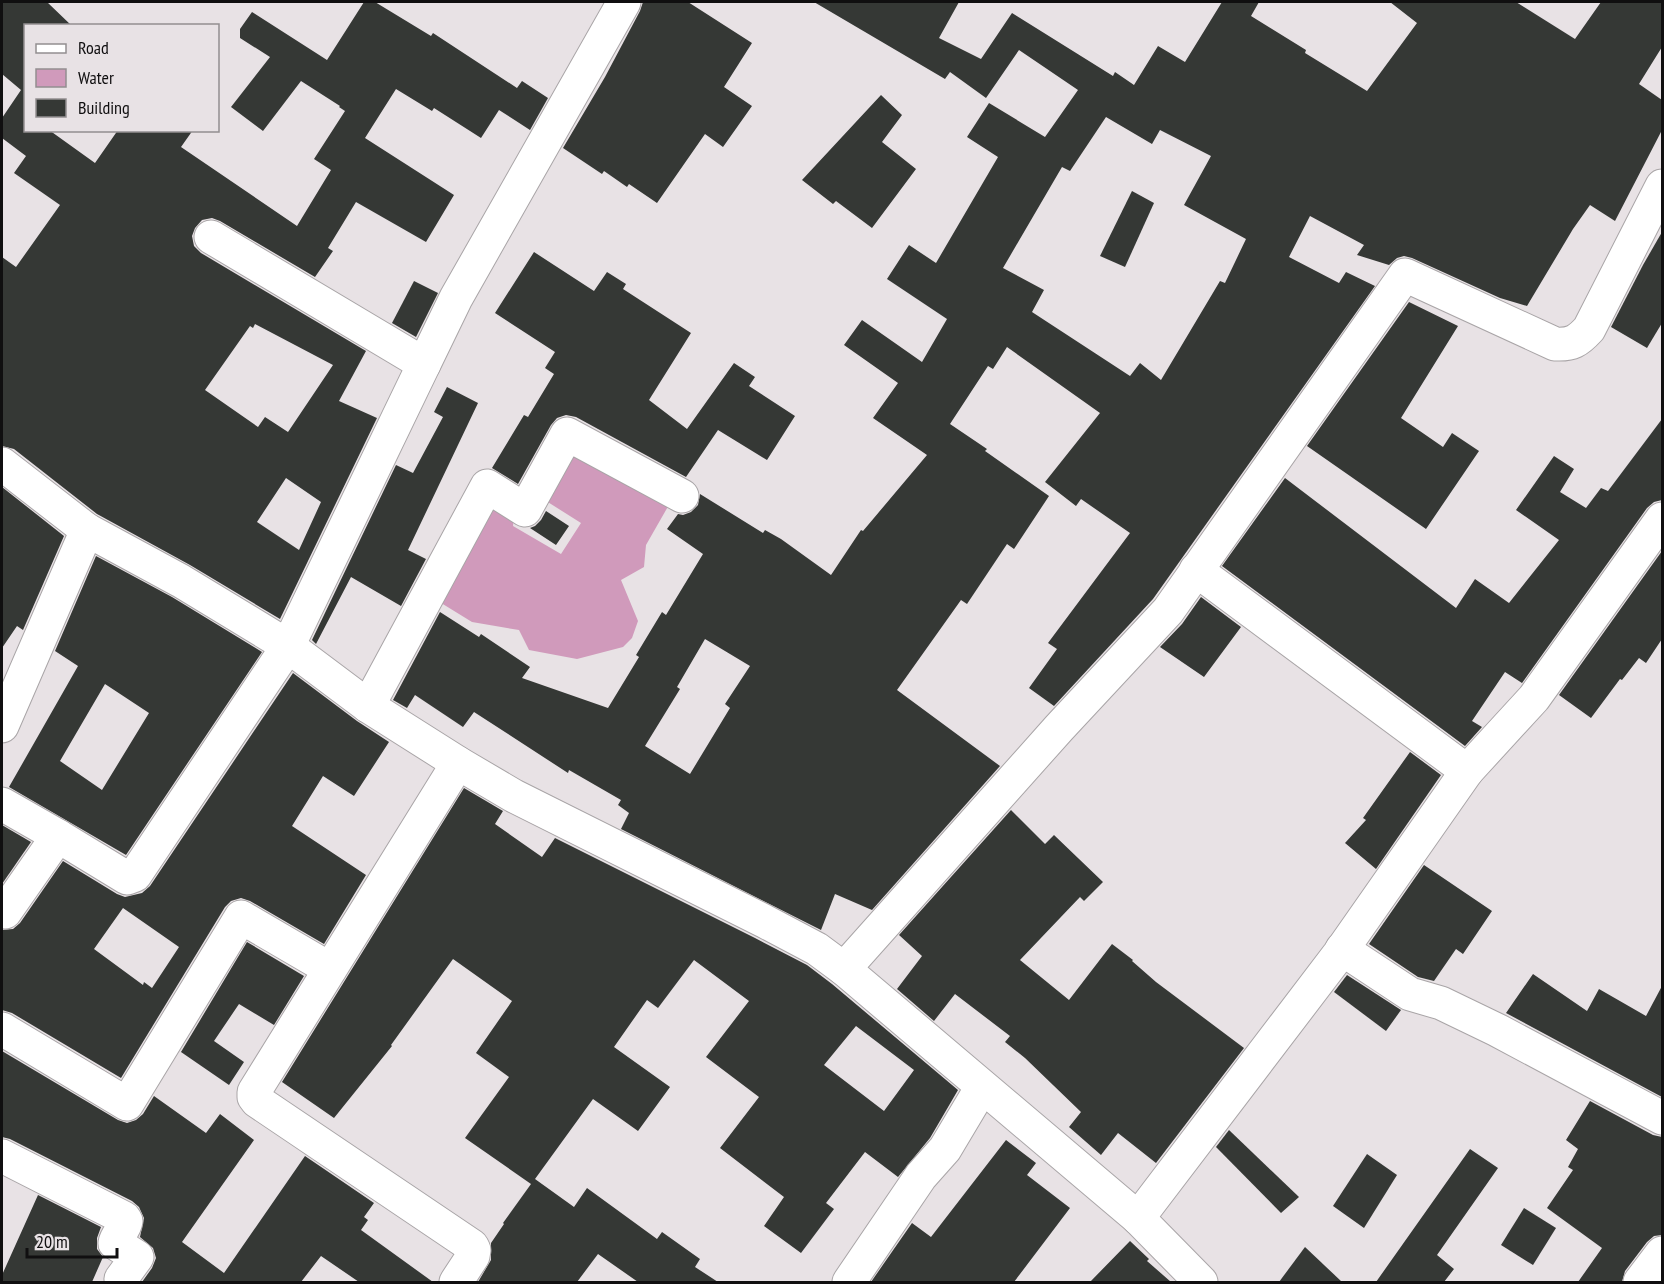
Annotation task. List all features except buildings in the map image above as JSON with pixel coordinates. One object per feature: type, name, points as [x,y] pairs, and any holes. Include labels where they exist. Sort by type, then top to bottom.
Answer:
[{"type":"street","points":[[2,804],[127,878],[132,878],[288,646],[456,298],[624,2]]},
{"type":"street","points":[[844,969],[1059,728],[1168,611],[1405,275],[1555,344],[1567,345],[1578,341],[1589,329],[1662,186]]},
{"type":"street","points":[[211,237],[424,364]]},
{"type":"street","points":[[368,706],[487,486],[525,510],[567,434],[682,496]]},
{"type":"street","points":[[2,464],[87,530],[181,581],[288,646],[368,706],[458,763],[514,796],[817,949],[844,969],[1138,1218],[1201,1282]]},
{"type":"street","points":[[1138,1218],[1342,949],[1467,771],[1534,698],[1662,519]]},
{"type":"street","points":[[2,726],[87,530]]},
{"type":"street","points":[[1196,570],[1467,771]]},
{"type":"street","points":[[456,1282],[473,1256],[472,1246],[257,1101],[254,1092],[458,763]]},
{"type":"street","points":[[2,909],[5,912],[58,836]]},
{"type":"street","points":[[2,1029],[127,1104],[241,917],[330,969]]},
{"type":"street","points":[[1342,949],[1410,994],[1441,1003],[1478,1021],[1662,1118]]},
{"type":"street","points":[[849,1282],[921,1176],[945,1149],[982,1087]]},
{"type":"street","points":[[2,1156],[124,1218],[125,1226],[115,1240],[115,1244],[137,1257],[122,1282]]},
{"type":"street","points":[[1640,1282],[1662,1253]]},
{"type":"water","points":[[573,446],[670,503],[646,545],[644,567],[621,580],[638,621],[632,638],[623,647],[577,659],[529,650],[519,630],[472,622],[433,598],[490,498],[514,514],[513,526],[561,554],[581,523],[543,499]]}]
